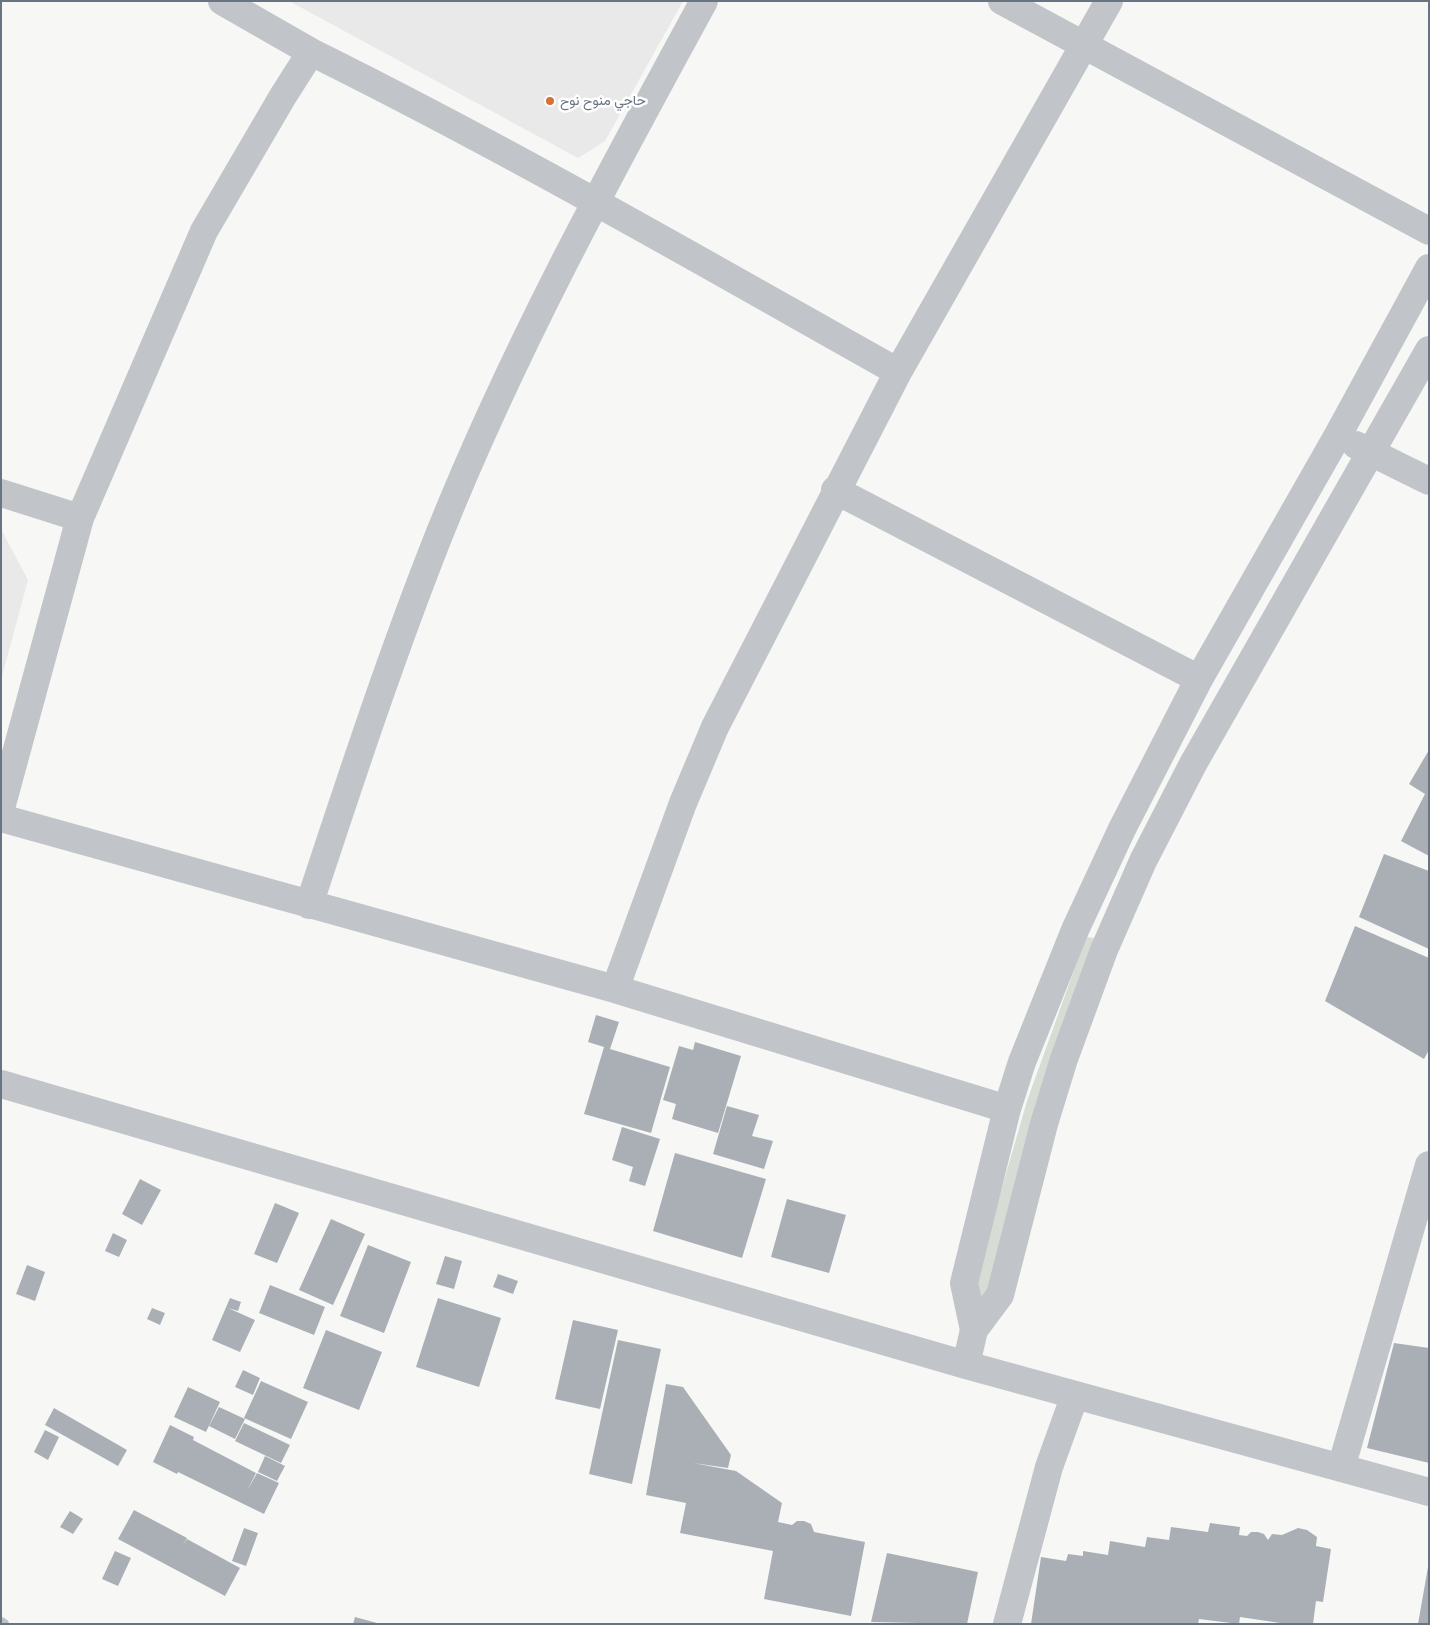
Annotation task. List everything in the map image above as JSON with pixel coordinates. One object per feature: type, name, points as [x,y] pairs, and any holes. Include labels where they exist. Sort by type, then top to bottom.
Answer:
[{"type":"street","points":[[222,1],[312,52],[386,89],[594,202],[898,372]]},
{"type":"street","points":[[309,905],[363,742],[439,534],[514,365],[594,202],[704,1]]},
{"type":"street","points":[[1002,1],[1085,48],[1429,231]]},
{"type":"street","points":[[615,989],[683,803],[715,727],[835,490],[898,372],[1085,48],[1109,1]]},
{"type":"street","points":[[1,808],[80,518],[204,231],[283,96],[312,52]]},
{"type":"street","points":[[974,1330],[964,1283],[1007,1109],[1040,1014],[1094,885],[1199,679],[1338,434],[1429,268]]},
{"type":"street","points":[[966,1365],[974,1330],[1000,1295],[1044,1124],[1064,1059],[1104,950],[1143,861],[1198,755],[1372,454],[1429,350]]},
{"type":"street","points":[[1338,434],[1372,454],[1429,481]]},
{"type":"street","points":[[835,490],[1199,679]]},
{"type":"street","points":[[1,493],[80,518]]},
{"type":"street","points":[[1,818],[615,989],[1007,1109]]},
{"type":"street","points":[[1,1084],[966,1365],[1429,1492]]},
{"type":"street","points":[[1340,1468],[1429,1165]]},
{"type":"street","points":[[1007,1624],[1049,1467],[1075,1395]]},
{"type":"shaded area","name":"حاجي منوح نوح","points":[[289,1],[683,1],[605,141],[578,158]]},
{"type":"shaded area","points":[[1,529],[28,580],[1,680]]},
{"type":"shaded area","points":[[1086,937],[1094,938],[1025,1143],[1005,1223],[991,1293],[981,1298],[975,1281],[1027,1101]]},
{"type":"building","points":[[1429,750],[1429,856],[1401,841],[1425,794],[1409,784]]},
{"type":"building","points":[[1384,854],[1429,871],[1429,949],[1359,917]]},
{"type":"building","points":[[1355,926],[1429,958],[1429,1050],[1424,1059],[1325,1001]]},
{"type":"building","points":[[596,1015],[619,1022],[610,1049],[670,1067],[651,1133],[584,1114],[604,1047],[588,1042]]},
{"type":"building","points":[[695,1042],[741,1056],[718,1133],[672,1119],[676,1104],[663,1100],[679,1046],[693,1050]]},
{"type":"building","points":[[727,1106],[759,1115],[752,1136],[773,1141],[764,1169],[713,1154]]},
{"type":"building","points":[[622,1127],[660,1139],[645,1186],[629,1181],[633,1167],[612,1160]]},
{"type":"building","points":[[675,1153],[766,1179],[742,1258],[653,1231]]},
{"type":"building","points":[[140,1179],[161,1190],[142,1225],[122,1214]]},
{"type":"building","points":[[787,1199],[846,1215],[829,1273],[771,1257]]},
{"type":"building","points":[[275,1203],[299,1213],[277,1263],[254,1254]]},
{"type":"building","points":[[331,1219],[365,1234],[333,1305],[299,1290]]},
{"type":"building","points":[[113,1233],[127,1240],[119,1257],[105,1251]]},
{"type":"building","points":[[368,1245],[411,1262],[384,1333],[340,1316]]},
{"type":"building","points":[[445,1256],[462,1261],[454,1289],[436,1284]]},
{"type":"building","points":[[27,1265],[45,1272],[35,1301],[16,1294]]},
{"type":"building","points":[[498,1274],[518,1281],[513,1294],[493,1287]]},
{"type":"building","points":[[270,1285],[325,1307],[314,1335],[259,1313]]},
{"type":"building","points":[[230,1298],[241,1302],[238,1311],[228,1308],[255,1320],[240,1352],[212,1340]]},
{"type":"building","points":[[438,1298],[501,1318],[479,1387],[416,1367]]},
{"type":"building","points":[[152,1308],[165,1313],[160,1325],[147,1319]]},
{"type":"building","points":[[573,1320],[618,1330],[600,1409],[555,1399]]},
{"type":"building","points":[[326,1330],[382,1352],[359,1410],[303,1388]]},
{"type":"building","points":[[618,1340],[661,1349],[632,1484],[589,1474]]},
{"type":"building","points":[[1394,1343],[1429,1348],[1429,1463],[1367,1448]]},
{"type":"building","points":[[243,1370],[260,1378],[253,1395],[235,1387]]},
{"type":"building","points":[[261,1381],[308,1402],[291,1439],[244,1418]]},
{"type":"building","points":[[666,1384],[683,1387],[731,1455],[728,1468],[693,1463],[736,1471],[782,1503],[778,1522],[792,1525],[797,1521],[804,1521],[811,1524],[814,1532],[865,1542],[851,1616],[764,1599],[773,1551],[680,1533],[686,1503],[646,1495]]},
{"type":"building","points":[[188,1387],[220,1402],[206,1432],[174,1417]]},
{"type":"building","points":[[219,1407],[245,1419],[235,1439],[209,1426]]},
{"type":"building","points":[[54,1408],[127,1450],[118,1466],[45,1425]]},
{"type":"building","points":[[244,1423],[290,1445],[281,1463],[235,1441]]},
{"type":"building","points":[[170,1425],[194,1437],[193,1440],[256,1473],[247,1491],[257,1473],[279,1483],[264,1514],[178,1472],[177,1474],[153,1462]]},
{"type":"building","points":[[45,1430],[59,1437],[48,1460],[34,1452]]},
{"type":"building","points":[[265,1456],[285,1466],[277,1481],[258,1472]]},
{"type":"building","points":[[134,1510],[187,1538],[183,1545],[187,1539],[240,1568],[225,1596],[118,1539]]},
{"type":"building","points":[[70,1511],[83,1519],[73,1534],[60,1527]]},
{"type":"building","points":[[1210,1523],[1240,1527],[1239,1535],[1247,1536],[1251,1532],[1258,1532],[1264,1534],[1268,1540],[1272,1534],[1282,1535],[1298,1528],[1307,1530],[1317,1537],[1316,1546],[1331,1549],[1323,1602],[1316,1601],[1313,1624],[1287,1624],[1240,1617],[1239,1624],[1199,1619],[1198,1624],[1031,1624],[1041,1557],[1066,1561],[1068,1554],[1083,1556],[1083,1551],[1108,1555],[1110,1541],[1145,1547],[1147,1537],[1169,1540],[1171,1527],[1208,1532]]},
{"type":"building","points":[[244,1528],[258,1533],[246,1566],[232,1561]]},
{"type":"building","points":[[115,1551],[131,1558],[118,1586],[102,1579]]},
{"type":"building","points":[[887,1553],[978,1572],[967,1624],[871,1622]]},
{"type":"building","points":[[1428,1567],[1429,1624],[1418,1624]]},
{"type":"building","points":[[355,1617],[377,1623],[377,1624],[353,1624]]},
{"type":"place","name":"حاجي منوح نوح","points":[[550,101]]}]
